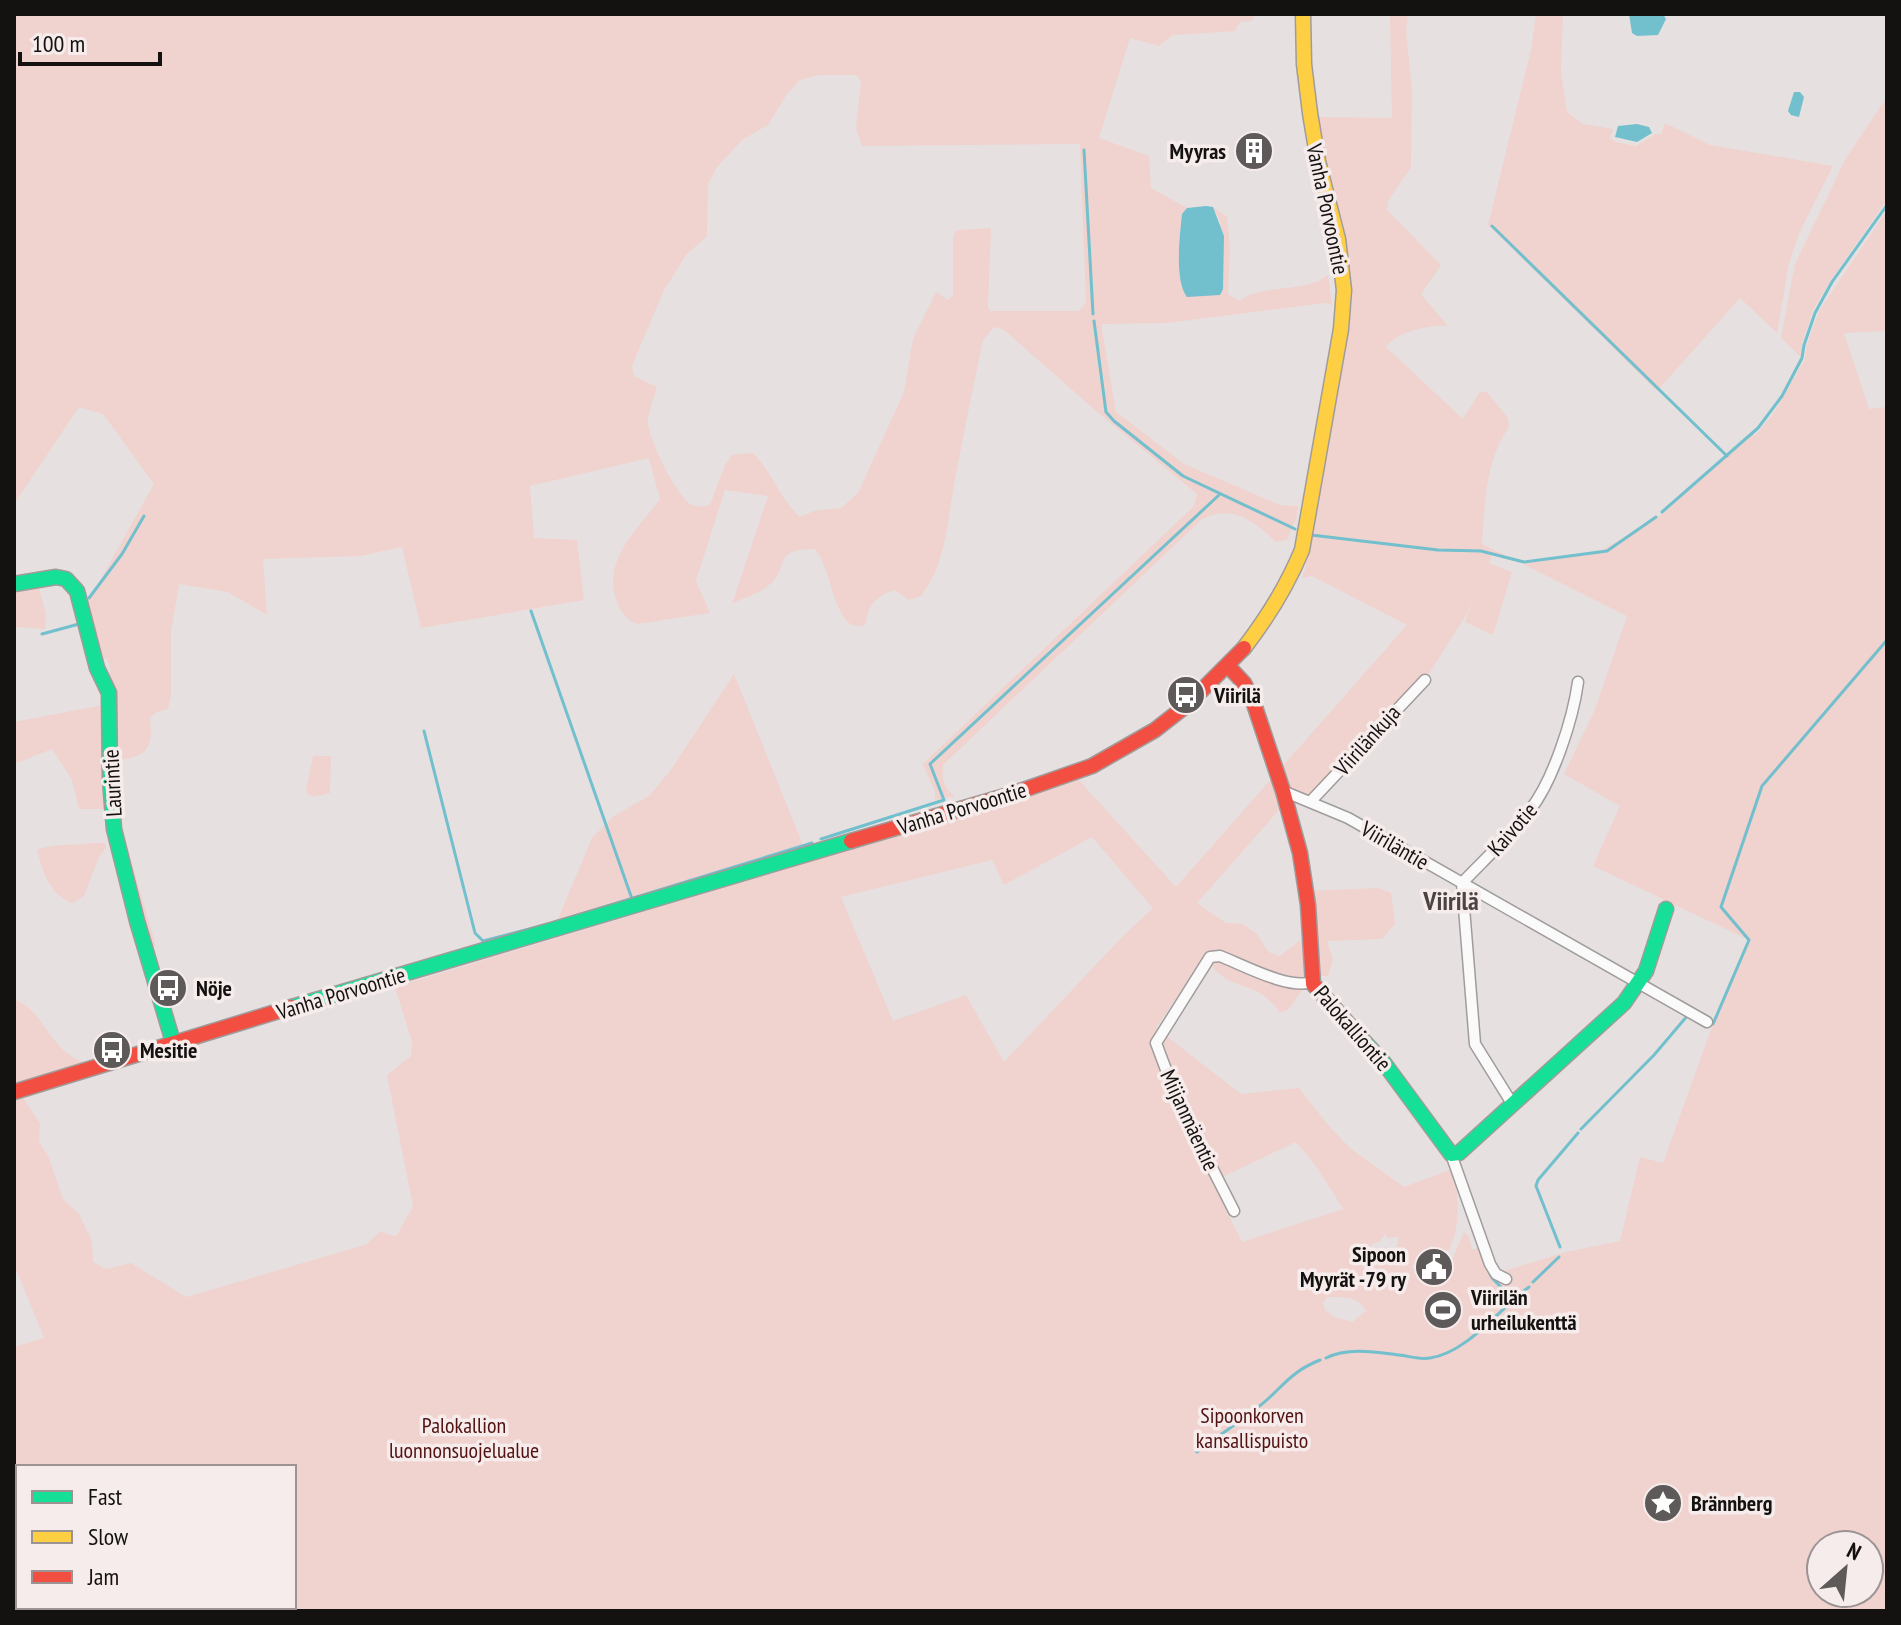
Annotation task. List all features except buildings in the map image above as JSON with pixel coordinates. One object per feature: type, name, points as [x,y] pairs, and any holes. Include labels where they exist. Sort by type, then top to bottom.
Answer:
[{"type":"street","name":"Vanha Porvoontie","points":[[14,1092],[173,1042],[916,823],[1094,765],[1146,734],[1229,667],[1277,601],[1301,553],[1309,521],[1321,431],[1345,314],[1342,264],[1311,121],[1303,60],[1303,14]]},
{"type":"street","name":"Laurintie","points":[[14,584],[56,577],[66,579],[77,591],[97,668],[109,693],[111,795],[120,859],[173,1042]]},
{"type":"street","points":[[1229,667],[1244,683],[1253,701],[1283,791]]},
{"type":"street","name":"Viirilänkuja","points":[[1311,801],[1425,680]]},
{"type":"street","name":"Kaivotie","points":[[1462,883],[1529,812],[1543,792],[1575,704],[1578,682]]},
{"type":"street","name":"Viiriläntie","points":[[1283,791],[1348,818],[1707,1022]]},
{"type":"street","name":"Palokalliontie","points":[[1283,791],[1302,861],[1312,982],[1384,1063],[1451,1154],[1488,1259],[1494,1271],[1506,1279]]},
{"type":"street","points":[[1462,883],[1475,1044],[1513,1105]]},
{"type":"street","points":[[1451,1154],[1459,1153],[1624,1003],[1639,983],[1652,956],[1666,909]]},
{"type":"street","name":"Miijanmäentie","points":[[1234,1211],[1177,1099],[1156,1043],[1210,957],[1220,956],[1292,983],[1312,982]]},
{"type":"green space","points":[[14,14],[1255,14],[1252,21],[1240,22],[1235,31],[1173,35],[1159,46],[1130,38],[1099,138],[1149,156],[1151,188],[1187,208],[1182,214],[1179,257],[1180,279],[1187,297],[1221,224],[1213,207],[1227,217],[1230,248],[1228,294],[1239,301],[1260,292],[1307,285],[1328,275],[1332,305],[1326,303],[1167,323],[1102,324],[1102,330],[1116,412],[1184,464],[1280,505],[1298,506],[1296,519],[1287,540],[1276,542],[1251,521],[1232,514],[1222,513],[1201,520],[943,765],[944,782],[955,796],[935,800],[935,792],[923,764],[1194,506],[1197,494],[1003,329],[994,327],[983,340],[944,543],[936,570],[921,596],[909,600],[895,590],[879,598],[862,626],[851,625],[844,617],[815,549],[792,552],[786,556],[779,573],[768,586],[732,604],[768,496],[725,490],[696,581],[710,613],[637,624],[630,620],[617,602],[613,587],[614,573],[624,546],[660,499],[649,458],[530,486],[534,538],[577,540],[584,600],[421,628],[402,547],[360,556],[263,559],[267,615],[228,592],[179,584],[171,632],[171,696],[168,709],[150,718],[150,737],[146,749],[136,756],[118,760],[120,822],[156,946],[151,947],[119,829],[114,703],[105,748],[105,809],[79,809],[72,780],[52,749],[14,764],[14,722],[103,705],[101,676],[111,672],[107,658],[95,660],[82,613],[154,484],[103,414],[79,407],[14,504]],"holes":[[[819,75],[856,75],[861,81],[856,128],[862,146],[1080,144],[1086,302],[1079,311],[990,311],[991,228],[957,230],[953,236],[953,295],[948,300],[936,292],[913,339],[904,392],[858,493],[841,508],[814,511],[800,517],[753,453],[732,455],[710,505],[694,506],[672,480],[650,431],[649,414],[657,387],[634,376],[632,366],[663,292],[686,255],[707,236],[708,184],[717,167],[742,140],[768,125],[787,94],[800,80]]]},
{"type":"green space","points":[[1381,14],[1408,14],[1406,30],[1412,90],[1411,167],[1388,201],[1387,210],[1441,265],[1421,294],[1448,326],[1414,330],[1397,337],[1386,347],[1463,419],[1480,392],[1487,392],[1508,418],[1509,427],[1495,454],[1488,483],[1482,544],[1523,564],[1599,552],[1664,513],[1752,432],[1755,436],[1775,411],[1805,359],[1819,311],[1887,210],[1887,331],[1844,333],[1869,409],[1887,407],[1887,1611],[14,1611],[14,1347],[44,1338],[14,1264],[14,1102],[23,1098],[40,1123],[39,1141],[49,1158],[63,1199],[79,1214],[92,1241],[93,1262],[106,1269],[131,1263],[186,1297],[365,1245],[381,1231],[397,1235],[413,1206],[387,1075],[411,1056],[412,1042],[395,987],[962,816],[1077,778],[1176,887],[1407,625],[1312,576],[1302,578],[1315,526],[1349,330],[1352,294],[1318,117],[1392,118],[1390,16]],"holes":[[[1492,555],[1523,564],[1627,616],[1594,712],[1564,774],[1620,806],[1593,866],[1749,940],[1709,1035],[1663,1163],[1640,1157],[1620,1241],[1566,1252],[1498,1273],[1475,1235],[1477,1248],[1472,1250],[1469,1236],[1464,1232],[1452,1260],[1441,1266],[1432,1255],[1415,1269],[1411,1267],[1432,1245],[1439,1254],[1449,1250],[1457,1218],[1456,1185],[1461,1183],[1455,1168],[1404,1187],[1351,1149],[1299,1088],[1241,1094],[1156,1028],[1205,955],[1222,976],[1261,994],[1280,1013],[1289,1009],[1312,976],[1328,976],[1333,959],[1327,941],[1382,939],[1395,924],[1391,893],[1378,888],[1306,891],[1310,940],[1299,941],[1280,956],[1268,952],[1257,934],[1243,924],[1226,923],[1197,903],[1286,802],[1282,791],[1311,801],[1425,680],[1467,613],[1475,593],[1465,622],[1493,635],[1512,572],[1489,563]],[[1092,837],[1153,908],[1004,1062],[966,995],[893,1021],[841,897],[992,860],[1004,885]],[[1181,1107],[1218,1179],[1296,1142],[1316,1166],[1343,1209],[1242,1242],[1177,1111]],[[1385,1234],[1388,1238],[1399,1237],[1394,1258],[1374,1266],[1362,1262],[1360,1252],[1379,1242]],[[1327,1297],[1349,1298],[1359,1302],[1366,1311],[1352,1322],[1334,1317],[1325,1310],[1323,1303]]]},
{"type":"green space","points":[[1536,14],[1563,14],[1561,70],[1567,112],[1583,124],[1613,129],[1610,138],[1616,142],[1636,146],[1661,134],[1665,123],[1710,145],[1833,166],[1800,231],[1789,263],[1777,333],[1740,298],[1657,391],[1488,225],[1531,50]]},
{"type":"green space","points":[[1887,97],[1887,200],[1813,310],[1802,343],[1801,357],[1781,338],[1795,264],[1846,158]]},
{"type":"green space","points":[[38,584],[46,614],[45,629],[14,627],[14,589]]},
{"type":"green space","points":[[734,674],[803,845],[558,919],[592,838],[614,816],[649,796],[670,771]]},
{"type":"green space","points":[[313,756],[331,756],[330,793],[314,797],[306,789]]},
{"type":"green space","points":[[105,843],[106,847],[84,896],[72,903],[52,888],[37,850]]},
{"type":"green space","points":[[14,999],[34,1013],[63,1049],[85,1063],[14,1086]]},
{"type":"water","points":[[1629,14],[1663,14],[1666,19],[1658,35],[1637,36],[1632,33]]},
{"type":"water","points":[[1794,92],[1800,92],[1804,97],[1799,117],[1788,111]]},
{"type":"water","points":[[1637,124],[1649,127],[1652,133],[1637,142],[1615,137],[1618,126]]},
{"type":"water","points":[[1213,207],[1224,236],[1223,289],[1220,295],[1187,297],[1179,269],[1182,214],[1187,208]]},
{"type":"waterway","points":[[1084,150],[1093,314]]},
{"type":"waterway","points":[[1662,512],[1758,428],[1782,396],[1802,358],[1815,313],[1832,282],[1887,205]]},
{"type":"waterway","points":[[1492,226],[1727,456]]},
{"type":"waterway","points":[[1094,321],[1106,412],[1114,421],[1183,476],[1295,529]]},
{"type":"waterway","points":[[821,839],[944,800],[930,764],[1219,495]]},
{"type":"waterway","points":[[89,598],[122,554],[144,516]]},
{"type":"waterway","points":[[1311,535],[1438,550],[1481,551],[1524,562],[1607,551],[1656,517]]},
{"type":"waterway","points":[[531,611],[632,899]]},
{"type":"waterway","points":[[42,634],[79,624]]},
{"type":"waterway","points":[[1710,1022],[1713,1024],[1749,940],[1721,907],[1762,786],[1887,640]]},
{"type":"waterway","points":[[424,731],[475,933],[483,941],[548,924]]},
{"type":"waterway","points":[[555,922],[812,843]]},
{"type":"waterway","points":[[1581,1129],[1654,1055],[1688,1015]]},
{"type":"waterway","points":[[1560,1247],[1536,1186],[1578,1133]]},
{"type":"waterway","points":[[1533,1282],[1559,1257]]},
{"type":"waterway","points":[[1490,1274],[1512,1298]]},
{"type":"waterway","points":[[1326,1358],[1352,1351],[1422,1359],[1444,1354],[1470,1339],[1529,1287]]},
{"type":"waterway","points":[[1197,1452],[1261,1405],[1298,1372],[1320,1360]]},
{"type":"traffic: fast","points":[[14,584],[56,577],[66,579],[77,591],[97,668],[109,693],[114,829],[173,1042]]},
{"type":"traffic: fast","points":[[292,1007],[851,841]]},
{"type":"traffic: fast","points":[[1361,1038],[1384,1063],[1451,1154],[1459,1153],[1624,1003],[1646,971],[1666,909]]},
{"type":"traffic: slow","points":[[1244,648],[1276,601],[1302,550],[1341,329],[1344,290],[1338,239],[1318,161],[1310,113],[1304,64],[1303,14]]},
{"type":"traffic: jam","points":[[851,841],[1012,794],[1092,766],[1155,730],[1187,705],[1244,648]]},
{"type":"traffic: jam","points":[[1229,667],[1244,683],[1253,701],[1300,853],[1308,905],[1313,984],[1361,1038]]},
{"type":"traffic: jam","points":[[14,1092],[292,1007]]},
{"type":"place","name":"Myyras","points":[[1254,151]]},
{"type":"place","name":"Viirilä","points":[[1186,695]]},
{"type":"place","name":"Nöje","points":[[168,988]]},
{"type":"place","name":"Mesitie","points":[[112,1050]]},
{"type":"place","name":"Sipoon Myyrät -79 ry","points":[[1434,1267]]},
{"type":"place","name":"Viirilän urheilukenttä","points":[[1443,1310]]},
{"type":"place","name":"Brännberg","points":[[1663,1503]]},
{"type":"district","name":"Viirilä","points":[[1451,901]]},
{"type":"park label","name":"Sipoonkorven kansallispuisto","points":[[1252,1428]]},
{"type":"park label","name":"Palokallion luonnonsuojelualue","points":[[464,1438]]}]
